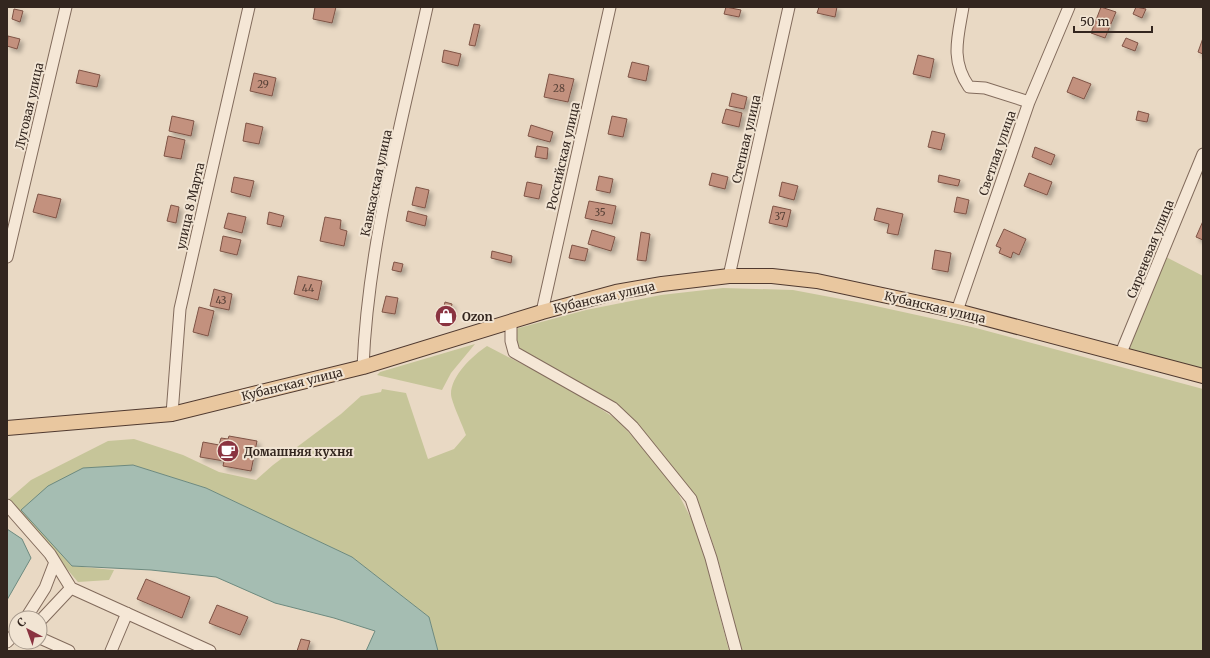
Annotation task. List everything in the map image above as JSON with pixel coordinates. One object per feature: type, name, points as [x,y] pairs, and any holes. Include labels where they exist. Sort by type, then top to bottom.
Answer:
[{"type":"main road","name":"Кубанская улица","points":[[7,428],[172,414],[363,367],[511,321],[616,292],[662,284],[729,276],[772,276],[817,281],[957,311],[1203,376]]},
{"type":"street","name":"Луговая улица","points":[[7,258],[66,7]]},
{"type":"street","name":"улица 8 Марта","points":[[172,414],[180,309],[249,7]]},
{"type":"street","name":"Кавказская улица","points":[[363,367],[364,338],[375,249],[427,7]]},
{"type":"street","name":"Российская улица","points":[[542,312],[610,7]]},
{"type":"street","name":"Степная улица","points":[[729,276],[789,7]]},
{"type":"street","points":[[963,7],[956,50],[961,77],[969,87],[985,88],[1028,102]]},
{"type":"street","name":"Светлая улица","points":[[957,311],[1028,102],[1069,7]]},
{"type":"street","name":"Сиреневая улица","points":[[1121,354],[1203,154]]},
{"type":"street","points":[[511,321],[511,341],[514,352],[613,408],[633,427],[691,499],[712,558],[736,651]]},
{"type":"street","points":[[7,505],[55,562],[71,588],[210,651]]},
{"type":"street","points":[[31,610],[45,588],[55,562]]},
{"type":"street","points":[[48,612],[71,588]]},
{"type":"street","points":[[111,651],[126,613]]},
{"type":"street","points":[[48,642],[69,651]]},
{"type":"green space","points":[[1166,257],[1203,276],[1203,369],[1127,350]]},
{"type":"green space","points":[[723,288],[793,290],[862,303],[976,328],[1203,389],[1203,651],[741,651],[721,570],[706,522],[685,485],[658,448],[632,422],[515,347],[515,329],[586,310],[661,295]]},
{"type":"green space","points":[[475,344],[451,373],[442,390],[377,375],[380,372]]},
{"type":"green space","points":[[487,346],[572,390],[616,419],[642,446],[678,493],[698,532],[729,651],[438,651],[429,617],[352,557],[206,488],[133,465],[72,566],[114,570],[109,580],[78,582],[8,500],[31,480],[108,441],[134,439],[183,455],[219,472],[256,480],[273,465],[341,414],[361,396],[381,392],[382,389],[406,393],[428,459],[454,449],[466,435],[455,408],[451,394],[452,387],[463,367]]},
{"type":"shaded area","points":[[133,465],[206,488],[352,557],[429,617],[438,651],[366,651],[375,631],[334,618],[275,603],[216,577],[151,570],[72,566],[21,510],[48,486],[83,468]]},
{"type":"shaded area","points":[[7,529],[22,539],[31,558],[7,600]]},
{"type":"building","points":[[315,7],[336,7],[332,23],[313,19]]},
{"type":"building","points":[[726,7],[741,10],[739,17],[724,14]]},
{"type":"building","points":[[819,7],[837,7],[835,17],[817,13]]},
{"type":"building","points":[[1101,7],[1116,12],[1105,38],[1091,33]]},
{"type":"building","points":[[1136,7],[1146,9],[1142,18],[1133,14]]},
{"type":"building","points":[[14,9],[23,11],[20,22],[12,19]]},
{"type":"building","points":[[474,24],[480,25],[475,46],[469,45]]},
{"type":"building","points":[[8,36],[20,39],[17,49],[7,46]]},
{"type":"building","points":[[1126,38],[1138,43],[1135,51],[1122,46]]},
{"type":"building","points":[[1203,38],[1203,54],[1198,52]]},
{"type":"building","points":[[444,50],[461,54],[458,66],[442,62]]},
{"type":"building","points":[[918,55],[934,59],[930,78],[913,74]]},
{"type":"building","points":[[632,62],[649,66],[646,81],[628,77]]},
{"type":"building","points":[[79,70],[100,75],[97,87],[76,83]]},
{"type":"building","points":[[254,73],[276,78],[272,96],[250,91]]},
{"type":"building","points":[[549,74],[574,79],[568,102],[544,97]]},
{"type":"building","points":[[1073,77],[1091,84],[1084,99],[1067,92]]},
{"type":"building","points":[[732,93],[747,97],[744,109],[729,106]]},
{"type":"building","points":[[726,109],[742,113],[739,127],[722,123]]},
{"type":"building","points":[[1138,111],[1149,114],[1147,122],[1136,120]]},
{"type":"building","points":[[172,116],[194,121],[191,136],[169,131]]},
{"type":"building","points":[[612,116],[627,119],[623,137],[608,134]]},
{"type":"building","points":[[246,123],[263,127],[259,144],[243,141]]},
{"type":"building","points":[[531,125],[553,132],[550,142],[528,136]]},
{"type":"building","points":[[932,131],[945,134],[941,150],[928,147]]},
{"type":"building","points":[[168,136],[185,140],[181,159],[164,156]]},
{"type":"building","points":[[537,146],[548,148],[547,159],[535,157]]},
{"type":"building","points":[[1035,147],[1055,155],[1051,165],[1032,157]]},
{"type":"building","points":[[712,173],[728,177],[725,189],[709,185]]},
{"type":"building","points":[[1029,173],[1052,182],[1047,195],[1024,186]]},
{"type":"building","points":[[939,175],[960,180],[958,186],[938,182]]},
{"type":"building","points":[[599,176],[613,179],[610,193],[596,190]]},
{"type":"building","points":[[234,177],[254,181],[250,197],[231,192]]},
{"type":"building","points":[[527,182],[542,185],[539,199],[524,196]]},
{"type":"building","points":[[782,182],[798,186],[794,200],[779,196]]},
{"type":"building","points":[[416,187],[429,190],[425,208],[412,205]]},
{"type":"building","points":[[38,194],[61,199],[56,218],[33,212]]},
{"type":"building","points":[[957,197],[969,200],[966,214],[954,212]]},
{"type":"building","points":[[589,201],[616,206],[612,224],[585,218]]},
{"type":"building","points":[[171,205],[179,207],[176,223],[167,221]]},
{"type":"building","points":[[773,206],[791,210],[787,227],[769,223]]},
{"type":"building","points":[[877,208],[903,214],[898,235],[887,233],[889,224],[874,220]]},
{"type":"building","points":[[408,211],[427,216],[425,226],[406,221]]},
{"type":"building","points":[[269,212],[284,216],[281,227],[267,224]]},
{"type":"building","points":[[228,213],[246,217],[242,233],[224,228]]},
{"type":"building","points":[[325,217],[341,220],[340,229],[347,231],[344,246],[320,241]]},
{"type":"building","points":[[1203,221],[1203,240],[1196,237]]},
{"type":"building","points":[[1004,229],[1026,239],[1019,255],[1013,252],[1011,258],[999,253],[1001,248],[996,246]]},
{"type":"building","points":[[592,230],[615,237],[611,251],[588,244]]},
{"type":"building","points":[[641,232],[650,234],[646,261],[637,260]]},
{"type":"building","points":[[223,236],[241,240],[237,255],[220,251]]},
{"type":"building","points":[[572,245],[588,249],[585,261],[569,258]]},
{"type":"building","points":[[935,250],[951,253],[948,272],[932,269]]},
{"type":"building","points":[[492,251],[512,256],[511,263],[491,258]]},
{"type":"building","points":[[394,262],[403,264],[401,272],[392,270]]},
{"type":"building","points":[[298,276],[322,281],[318,300],[294,294]]},
{"type":"building","points":[[214,289],[232,294],[229,310],[210,306]]},
{"type":"building","points":[[386,296],[398,298],[395,314],[382,312]]},
{"type":"building","points":[[445,302],[452,304],[449,320],[441,319]]},
{"type":"building","points":[[199,307],[214,311],[208,336],[193,332]]},
{"type":"building","name":"Домашняя кухня","points":[[229,436],[257,441],[251,471],[223,466],[224,461],[200,457],[203,442],[219,445],[221,438],[228,439]]},
{"type":"building","points":[[146,579],[190,597],[182,618],[137,599]]},
{"type":"building","points":[[217,605],[248,617],[240,635],[209,623]]},
{"type":"building","points":[[301,639],[310,641],[307,651],[297,651]]},
{"type":"place","name":"Ozon","points":[[446,316]]},
{"type":"place","name":"Домашняя кухня","points":[[228,451]]}]
